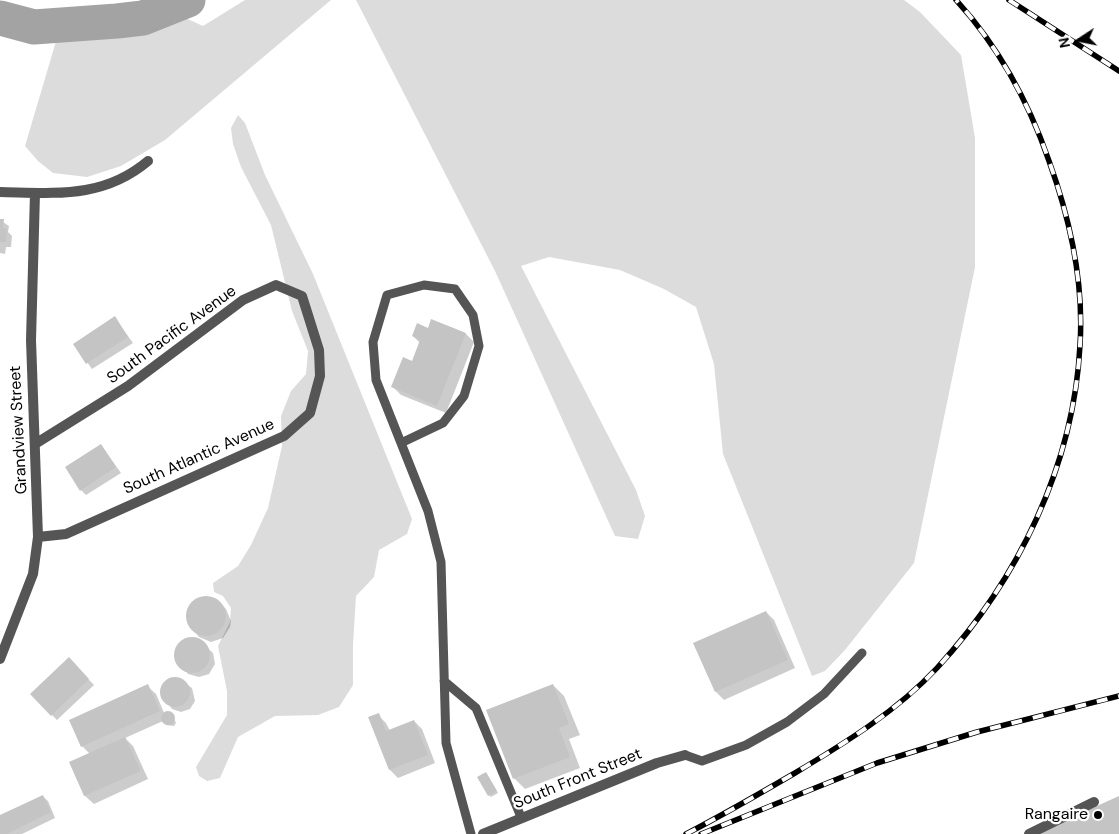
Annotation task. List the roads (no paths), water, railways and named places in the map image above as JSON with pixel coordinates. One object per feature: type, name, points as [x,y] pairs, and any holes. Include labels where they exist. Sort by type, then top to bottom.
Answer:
[{"type":"street","points":[[0,192],[86,191],[114,183],[134,172],[148,161]]},
{"type":"street","name":"Grandview Street","points":[[0,659],[33,574],[38,537],[30,340],[35,192]]},
{"type":"street","name":"South Pacific Avenue","points":[[35,444],[128,386],[243,300],[276,285],[302,296],[313,326]]},
{"type":"street","name":"South Atlantic Avenue","points":[[38,537],[66,534],[284,436],[310,413],[320,376],[320,350],[313,326]]},
{"type":"street","name":"South Front Street","points":[[483,834],[657,763],[686,755]]},
{"type":"street","points":[[1029,834],[1094,802]]},
{"type":"lane","points":[[401,442],[443,423],[464,396],[479,346],[472,315],[455,289],[424,285],[386,296],[373,342],[376,380],[428,511],[441,562],[446,743],[471,834]]},
{"type":"lane","points":[[686,755],[702,761],[746,744],[787,722],[824,694],[862,653]]},
{"type":"lane","points":[[444,681],[476,708],[521,817]]},
{"type":"waterway","points":[[0,18],[34,27],[117,21],[143,18],[188,0]]},
{"type":"railway","points":[[686,834],[754,797],[833,750],[888,712],[937,668],[966,634],[993,597],[1016,559],[1037,518],[1067,434],[1075,390],[1081,322],[1077,275],[1069,229],[1057,183],[1041,139],[1022,97],[999,56],[956,0]]},
{"type":"railway","points":[[1009,0],[1119,71]]},
{"type":"railway","points":[[701,834],[877,763],[977,732],[1119,696]]},
{"type":"place","name":"Rangaire","points":[[1098,815]]}]
